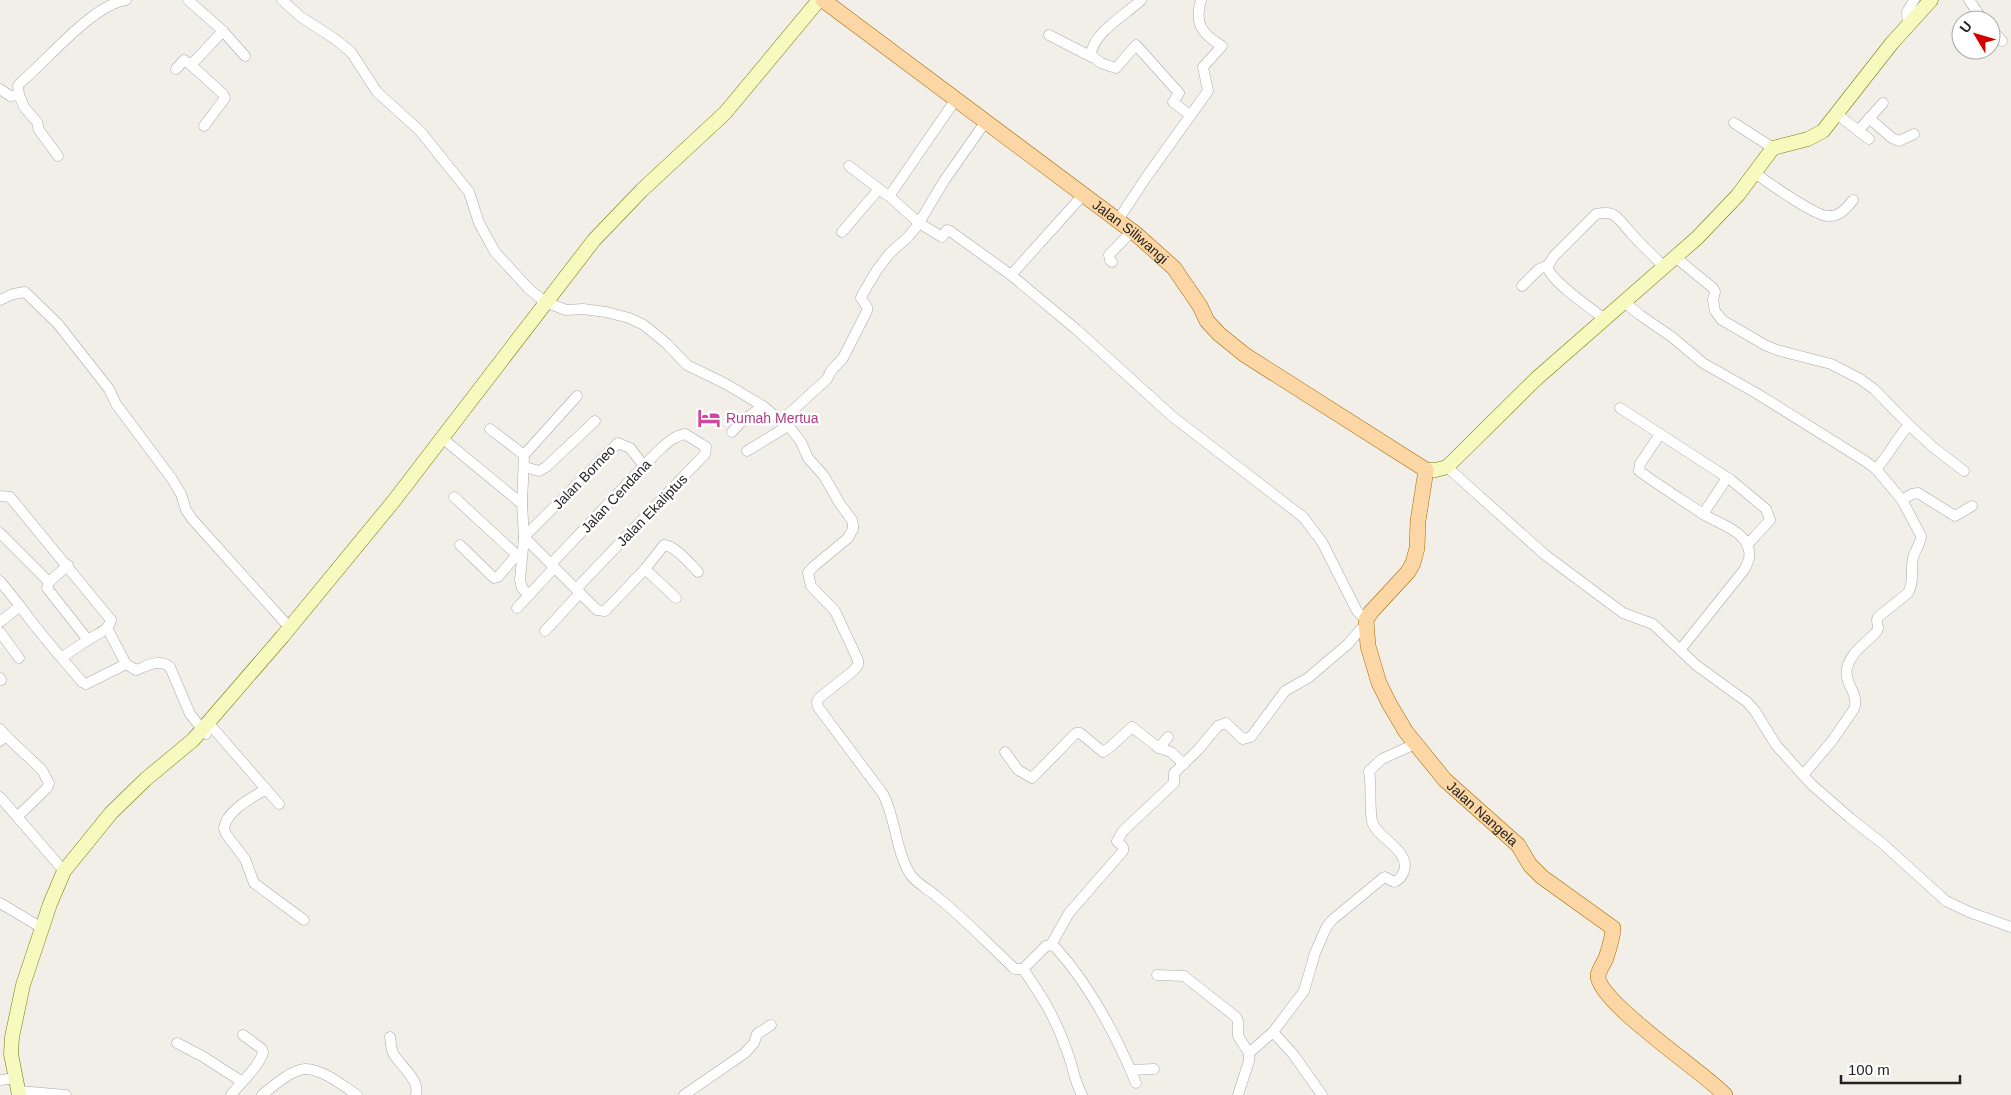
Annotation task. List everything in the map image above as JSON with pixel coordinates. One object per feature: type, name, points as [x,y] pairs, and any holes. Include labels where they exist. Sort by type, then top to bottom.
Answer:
[{"type":"main road","name":"Jalan Siliwangi","points":[[822,0],[1132,231],[1174,268],[1200,306],[1207,321],[1245,356],[1426,470]]},
{"type":"main road","points":[[1366,624],[1371,612],[1408,572],[1413,563],[1426,470]]},
{"type":"main road","name":"Jalan Nangela","points":[[1366,624],[1368,646],[1384,694],[1415,744],[1445,780],[1518,845],[1530,865],[1542,877],[1611,926],[1613,931],[1606,957],[1598,974],[1599,982],[1619,1007],[1654,1038],[1705,1076],[1725,1095]]},
{"type":"street","points":[[58,156],[39,130],[36,121],[24,107],[19,95],[18,86],[89,20],[106,8],[126,0]]},
{"type":"street","points":[[188,0],[223,30],[245,56]]},
{"type":"street","points":[[282,0],[301,18],[335,39],[351,52],[377,92],[420,131],[469,192],[479,223],[496,252],[524,284],[548,303],[566,310],[591,310],[629,318],[655,333],[687,365],[726,384],[762,406],[799,439],[808,458],[824,476],[840,504],[852,520],[854,529],[848,538],[808,573],[811,586],[834,611],[858,660],[858,665],[854,671],[819,698],[817,702],[818,707],[883,794],[890,807],[896,838],[904,862],[916,881],[935,895],[1015,969],[1023,969],[1046,946],[1051,945],[1069,913],[1123,851],[1123,847],[1117,839],[1174,783],[1174,774],[1221,724],[1226,724],[1245,740],[1251,737],[1285,692],[1308,678],[1348,644],[1366,624],[1357,611],[1322,542],[1303,517],[1173,417],[1078,330],[1011,275],[950,231],[947,230],[942,237],[919,223],[849,166]]},
{"type":"street","points":[[21,1090],[12,1037],[23,986],[42,928],[69,875],[116,817],[184,757],[445,440],[548,303],[583,261],[647,194],[701,146],[729,115],[822,0]]},
{"type":"street","points":[[1092,57],[1093,47],[1110,24],[1141,0]]},
{"type":"street","points":[[1118,220],[1208,91],[1203,67],[1222,46],[1212,40],[1202,29],[1198,13],[1201,0]]},
{"type":"street","points":[[1908,24],[1907,12],[1914,0]]},
{"type":"street","points":[[1426,470],[1447,467],[1536,380],[1697,238],[1738,195],[1773,148],[1808,139],[1818,134],[1838,115],[1908,24],[1931,0]]},
{"type":"street","points":[[191,65],[223,30]]},
{"type":"street","points":[[1049,35],[1116,68],[1136,45],[1179,93],[1173,102],[1190,115]]},
{"type":"street","points":[[176,69],[184,60],[223,94],[225,98],[204,126]]},
{"type":"street","points":[[0,89],[10,96],[19,95]]},
{"type":"street","points":[[888,196],[956,99]]},
{"type":"street","points":[[1858,131],[1882,103]]},
{"type":"street","points":[[1838,115],[1869,139]]},
{"type":"street","points":[[1869,118],[1878,127],[1899,141],[1914,134]]},
{"type":"street","points":[[747,451],[784,424],[823,384],[843,358],[867,311],[867,307],[861,298],[877,270],[890,253],[908,237],[919,223],[944,181],[986,121]]},
{"type":"street","points":[[1734,123],[1773,148]]},
{"type":"street","points":[[1754,173],[1812,210],[1827,216],[1841,213],[1853,200]]},
{"type":"street","points":[[842,232],[879,189]]},
{"type":"street","points":[[1011,275],[1084,194]]},
{"type":"street","points":[[1522,286],[1543,265],[1548,265],[1577,231],[1596,214],[1604,212],[1612,214],[1624,223],[1632,235],[1664,267]]},
{"type":"street","points":[[1112,262],[1109,255],[1132,231]]},
{"type":"street","points":[[1675,257],[1713,288],[1715,292],[1713,300],[1715,310],[1722,320],[1765,346],[1831,364],[1860,379],[1874,389],[1934,448],[1964,471]]},
{"type":"street","points":[[1548,265],[1549,272],[1562,285],[1605,319]]},
{"type":"street","points":[[0,300],[13,294],[25,292],[58,324],[109,389],[116,404],[172,479],[181,494],[186,510],[193,520],[289,628]]},
{"type":"street","points":[[1624,302],[1672,337],[1703,363],[1843,446],[1876,469],[1902,500],[1922,538],[1913,560],[1912,584],[1908,592],[1878,617],[1876,620],[1877,631],[1854,653],[1846,670],[1856,704],[1851,716],[1803,775]]},
{"type":"street","points":[[529,595],[522,588],[519,555],[524,537],[522,504],[524,455],[577,396]]},
{"type":"street","points":[[732,432],[742,421],[762,406]]},
{"type":"street","points":[[1620,408],[1727,478],[1766,509],[1770,520],[1747,545]]},
{"type":"street","points":[[525,467],[539,471],[546,468],[595,421]]},
{"type":"street","points":[[1876,469],[1909,425]]},
{"type":"street","points":[[490,429],[524,455]]},
{"type":"street","name":"Jalan Cendana","points":[[517,608],[644,466],[672,439],[685,434]]},
{"type":"street","name":"Jalan Ekaliptus","points":[[578,591],[705,454],[706,447],[685,434]]},
{"type":"street","points":[[1660,434],[1640,464],[1640,471],[1703,514],[1739,534],[1747,545],[1750,555],[1748,565],[1680,650]]},
{"type":"street","points":[[445,440],[522,504]]},
{"type":"street","name":"Jalan Borneo","points":[[524,537],[618,443],[630,448],[644,466]]},
{"type":"street","points":[[1447,467],[1544,554],[1623,613],[1653,624],[1696,665],[1747,702],[1760,718],[1776,745],[1803,775],[1946,900],[1968,912],[2011,927]]},
{"type":"street","points":[[1703,514],[1727,478]]},
{"type":"street","points":[[1902,500],[1918,493],[1955,516],[1972,506]]},
{"type":"street","points":[[0,496],[10,497],[68,565],[111,620],[107,628],[62,657]]},
{"type":"street","points":[[454,497],[519,555]]},
{"type":"street","points":[[0,533],[49,582]]},
{"type":"street","points":[[524,537],[597,610],[605,611],[645,569],[664,545],[668,545],[698,572]]},
{"type":"street","points":[[460,545],[494,578],[498,577],[519,555]]},
{"type":"street","points":[[68,565],[49,582],[46,588],[88,640]]},
{"type":"street","points":[[645,569],[676,598]]},
{"type":"street","points":[[0,581],[51,647],[62,657],[82,682],[86,684],[126,664]]},
{"type":"street","points":[[16,1059],[28,986],[64,871],[124,800],[206,730],[223,707],[327,585]]},
{"type":"street","points":[[545,631],[578,591]]},
{"type":"street","points":[[0,622],[20,606]]},
{"type":"street","points":[[107,628],[126,664],[136,670],[156,663],[167,664],[190,714],[279,804]]},
{"type":"street","points":[[0,632],[18,658]]},
{"type":"street","points":[[1005,752],[1018,770],[1032,778],[1077,733],[1103,752],[1132,727],[1159,748],[1171,752],[1184,764]]},
{"type":"street","points":[[2,735],[42,770],[49,783],[47,788],[18,816]]},
{"type":"street","points":[[1159,748],[1168,737]]},
{"type":"street","points":[[1248,1053],[1273,1032],[1304,991],[1315,953],[1326,928],[1332,920],[1382,878],[1385,877],[1394,882],[1401,877],[1405,867],[1402,856],[1372,821],[1369,771],[1382,759],[1415,744]]},
{"type":"street","points":[[266,789],[243,804],[228,818],[224,828],[226,834],[245,859],[254,883],[304,920]]},
{"type":"street","points":[[0,797],[64,871]]},
{"type":"street","points":[[0,904],[42,928]]},
{"type":"street","points":[[1051,945],[1068,961],[1085,985],[1108,1023],[1136,1083]]},
{"type":"street","points":[[1023,969],[1052,1012],[1068,1052],[1076,1083],[1082,1095]]},
{"type":"street","points":[[1158,975],[1184,976],[1236,1017],[1238,1021],[1238,1036],[1248,1053],[1247,1069],[1238,1095]]},
{"type":"street","points":[[684,1095],[745,1053],[754,1043],[757,1034],[771,1025]]},
{"type":"street","points":[[1273,1032],[1293,1054],[1322,1095]]},
{"type":"street","points":[[231,1095],[241,1081],[257,1065],[263,1053],[262,1049],[243,1035]]},
{"type":"street","points":[[390,1037],[392,1050],[413,1079],[417,1090],[416,1095]]},
{"type":"street","points":[[177,1043],[241,1081]]},
{"type":"street","points":[[262,1095],[297,1071],[306,1069],[319,1071],[356,1095]]},
{"type":"street","points":[[1131,1070],[1154,1069]]},
{"type":"street","points":[[0,1080],[21,1090],[66,1095]]},
{"type":"place","name":"Rumah Mertua","points":[[709,418]]}]
